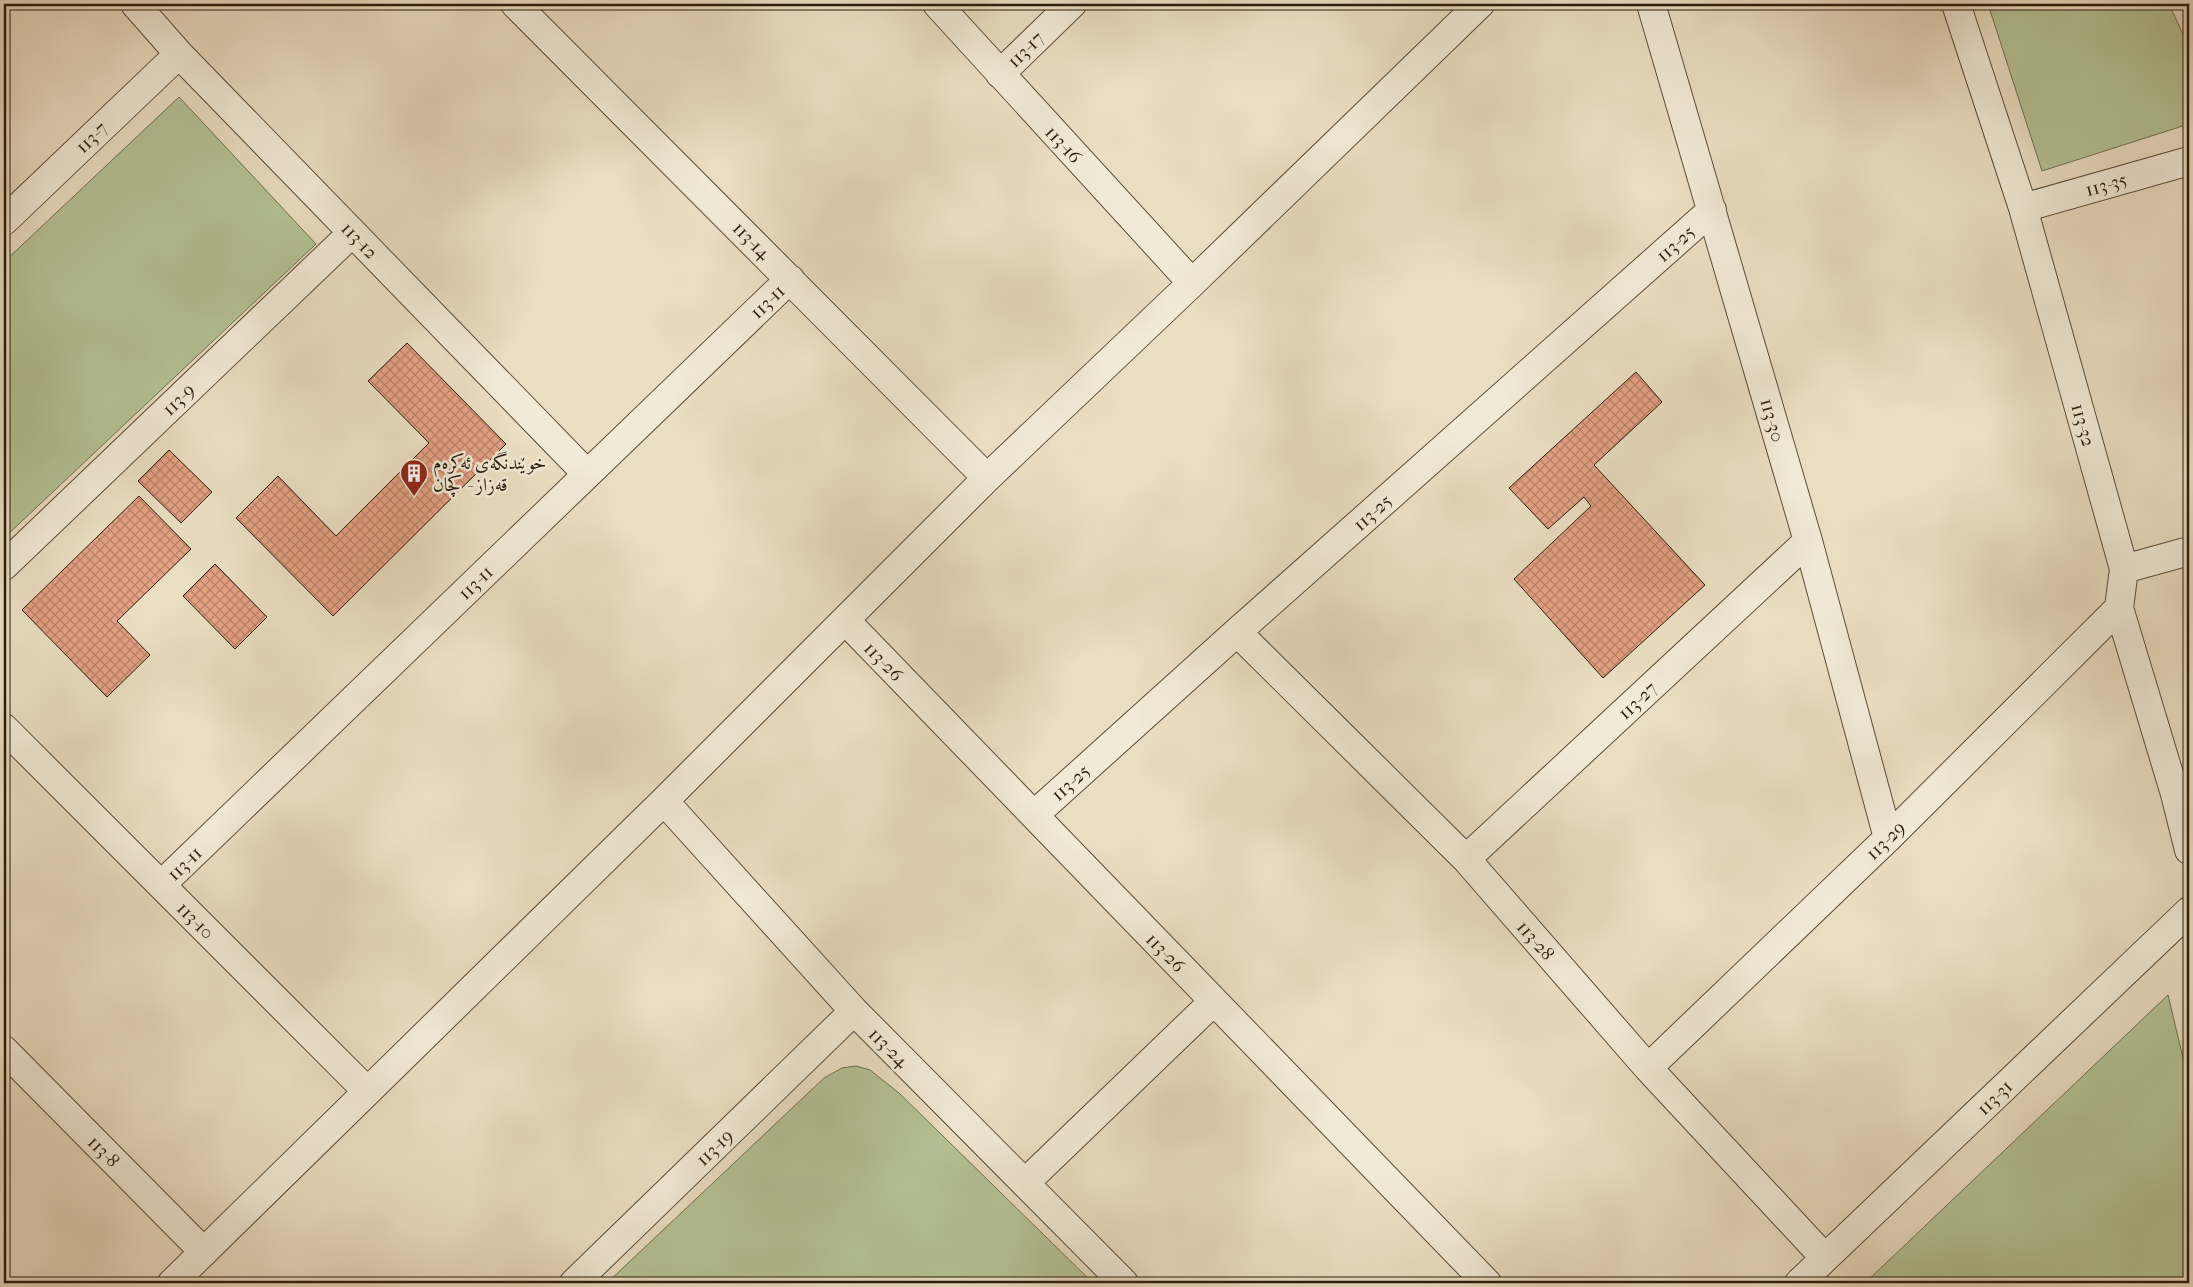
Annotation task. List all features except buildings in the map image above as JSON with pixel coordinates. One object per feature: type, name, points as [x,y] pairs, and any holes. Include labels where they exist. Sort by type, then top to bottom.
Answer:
[{"type":"street","name":"113-12","points":[[135,4],[179,54],[587,474]]},
{"type":"street","name":"113-14","points":[[515,4],[986,478]]},
{"type":"street","name":"113-16","points":[[937,4],[1192,283]]},
{"type":"street","name":"113-17","points":[[1000,74],[1072,4]]},
{"type":"street","points":[[172,1283],[664,801],[986,478],[1192,283],[1480,4]]},
{"type":"street","name":"113-30","points":[[1651,4],[1808,541],[1888,838]]},
{"type":"street","name":"113-32","points":[[1956,4],[2023,208],[2124,569],[2119,608],[2182,792],[2189,850]]},
{"type":"street","name":"113-7","points":[[4,221],[179,54]]},
{"type":"street","name":"113-35","points":[[2023,208],[2189,161]]},
{"type":"street","name":"113-25","points":[[1034,815],[1712,210]]},
{"type":"street","name":"113-9","points":[[4,566],[352,233]]},
{"type":"street","name":"113-11","points":[[161,885],[790,279]]},
{"type":"street","name":"113-27","points":[[1466,859],[1808,541]]},
{"type":"street","points":[[2124,569],[2189,551]]},
{"type":"street","name":"113-29","points":[[1648,1068],[1888,838],[2119,608]]},
{"type":"street","name":"113-26","points":[[845,620],[1487,1283]]},
{"type":"street","name":"113-28","points":[[1237,632],[1466,859],[1648,1068],[1825,1258]]},
{"type":"street","name":"113-10","points":[[4,728],[366,1091]]},
{"type":"street","name":"113-24","points":[[664,801],[854,1011],[1124,1283]]},
{"type":"street","name":"113-31","points":[[1799,1283],[2189,911]]},
{"type":"street","points":[[1025,1183],[1214,1002]]},
{"type":"street","name":"113-19","points":[[574,1283],[854,1011]]},
{"type":"street","name":"113-8","points":[[4,1050],[204,1252]]},
{"type":"green space","points":[[1988,4],[2169,4],[2189,47],[2189,124],[2042,171]]},
{"type":"green space","points":[[179,97],[316,244],[4,538],[4,262]]},
{"type":"green space","points":[[2168,995],[2189,1083],[2189,1283],[1865,1283]]},
{"type":"green space","points":[[856,1066],[870,1070],[899,1093],[1093,1283],[607,1283],[824,1078],[842,1068]]},
{"type":"place","name":"خوێندنگەی ئەکرەم قەزاز - کچان","points":[[414,497]]}]
